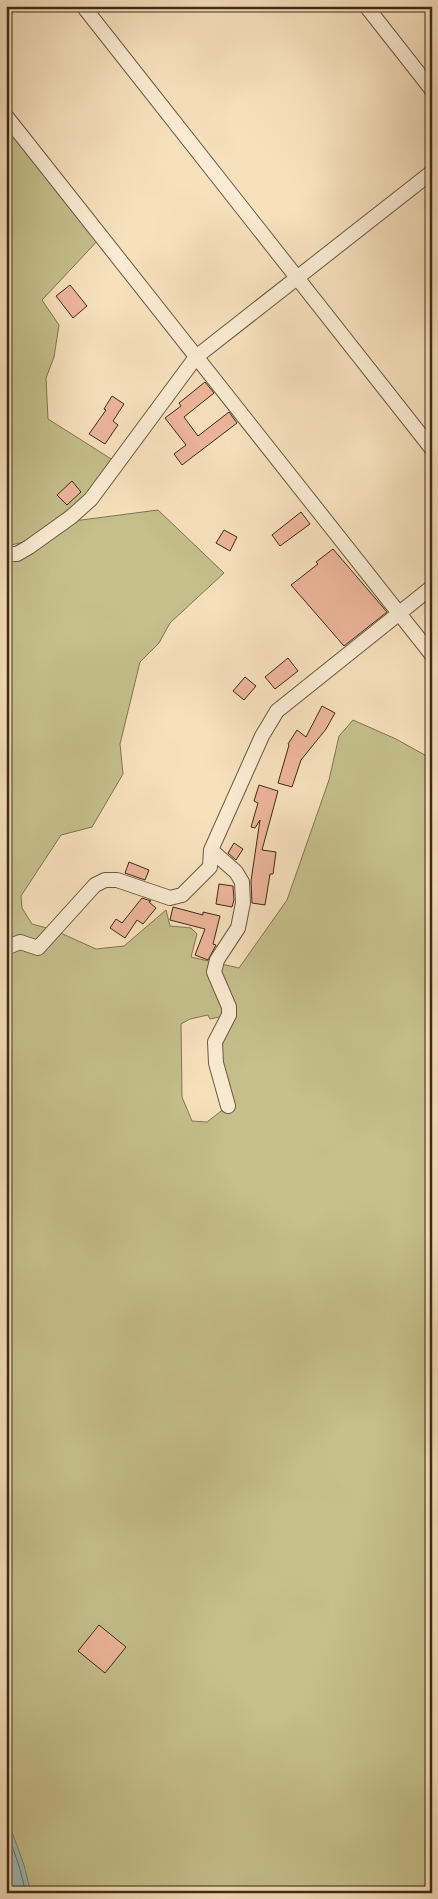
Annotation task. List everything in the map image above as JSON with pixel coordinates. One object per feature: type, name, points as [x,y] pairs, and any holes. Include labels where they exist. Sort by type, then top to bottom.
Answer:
[{"type":"street","points":[[83,6],[432,449]]},
{"type":"street","points":[[366,6],[432,90]]},
{"type":"street","points":[[6,116],[432,655]]},
{"type":"street","points":[[6,554],[18,554],[29,547],[91,499],[196,357],[432,172]]},
{"type":"street","points":[[6,948],[20,942],[38,948],[95,885],[105,880],[117,880],[170,898],[182,895],[210,867],[211,850],[262,736],[277,711],[432,587]]},
{"type":"street","points":[[211,850],[236,872],[242,882],[243,903],[238,928],[217,960],[214,972],[229,1007],[230,1015],[215,1042],[216,1063],[228,1106]]},
{"type":"path","points":[[432,1476],[430,1476],[432,1494]]},
{"type":"shaded area","points":[[6,118],[102,236],[42,300],[59,325],[54,357],[46,378],[48,419],[116,462],[85,497],[25,542],[6,546]]},
{"type":"shaded area","points":[[158,510],[224,573],[170,623],[159,643],[140,662],[120,744],[123,774],[92,827],[61,835],[21,896],[22,908],[32,924],[54,930],[96,949],[124,946],[166,910],[170,926],[191,928],[197,934],[191,957],[239,968],[287,900],[329,780],[339,736],[353,720],[396,739],[432,759],[432,1841],[428,1838],[432,1842],[432,1893],[6,1893],[6,562],[20,559],[66,522]],"holes":[[[208,1015],[210,1019],[229,1015],[215,1055],[225,1108],[207,1122],[192,1121],[182,1097],[181,1024],[190,1019]]]},
{"type":"water","points":[[6,1830],[12,1832],[24,1865],[31,1893],[6,1893]]},
{"type":"building","points":[[70,285],[87,306],[73,318],[56,296]]},
{"type":"building","points":[[205,382],[214,393],[184,417],[198,436],[229,412],[237,423],[182,465],[174,454],[186,445],[165,418],[181,406],[179,403]]},
{"type":"building","points":[[112,396],[124,404],[113,421],[118,425],[105,444],[89,434],[106,410],[104,409]]},
{"type":"building","points":[[72,481],[81,492],[67,505],[57,495]]},
{"type":"building","points":[[301,512],[310,524],[280,546],[272,535]]},
{"type":"building","points":[[224,530],[237,537],[230,551],[216,543]]},
{"type":"building","points":[[333,549],[387,612],[344,646],[291,585],[318,564],[316,562]]},
{"type":"building","points":[[288,658],[298,671],[275,689],[265,677]]},
{"type":"building","points":[[245,677],[256,686],[244,700],[233,691]]},
{"type":"building","points":[[322,706],[335,713],[326,729],[301,760],[292,787],[278,783],[288,744],[297,730],[306,737]]},
{"type":"building","points":[[259,785],[278,791],[262,850],[276,852],[273,874],[270,874],[265,905],[252,903],[251,881],[260,820],[255,828],[251,827],[258,803],[254,801]]},
{"type":"building","points":[[234,843],[243,849],[236,860],[228,853]]},
{"type":"building","points":[[129,862],[149,870],[145,880],[125,873]]},
{"type":"building","points":[[219,884],[233,886],[234,900],[232,907],[216,904]]},
{"type":"building","points":[[142,898],[151,901],[149,902],[156,908],[143,924],[137,920],[125,938],[110,928],[116,919],[122,923]]},
{"type":"building","points":[[173,907],[203,915],[203,912],[220,916],[213,944],[216,945],[208,960],[195,955],[205,929],[170,920]]},
{"type":"building","points":[[99,1625],[126,1647],[105,1673],[78,1651]]}]
